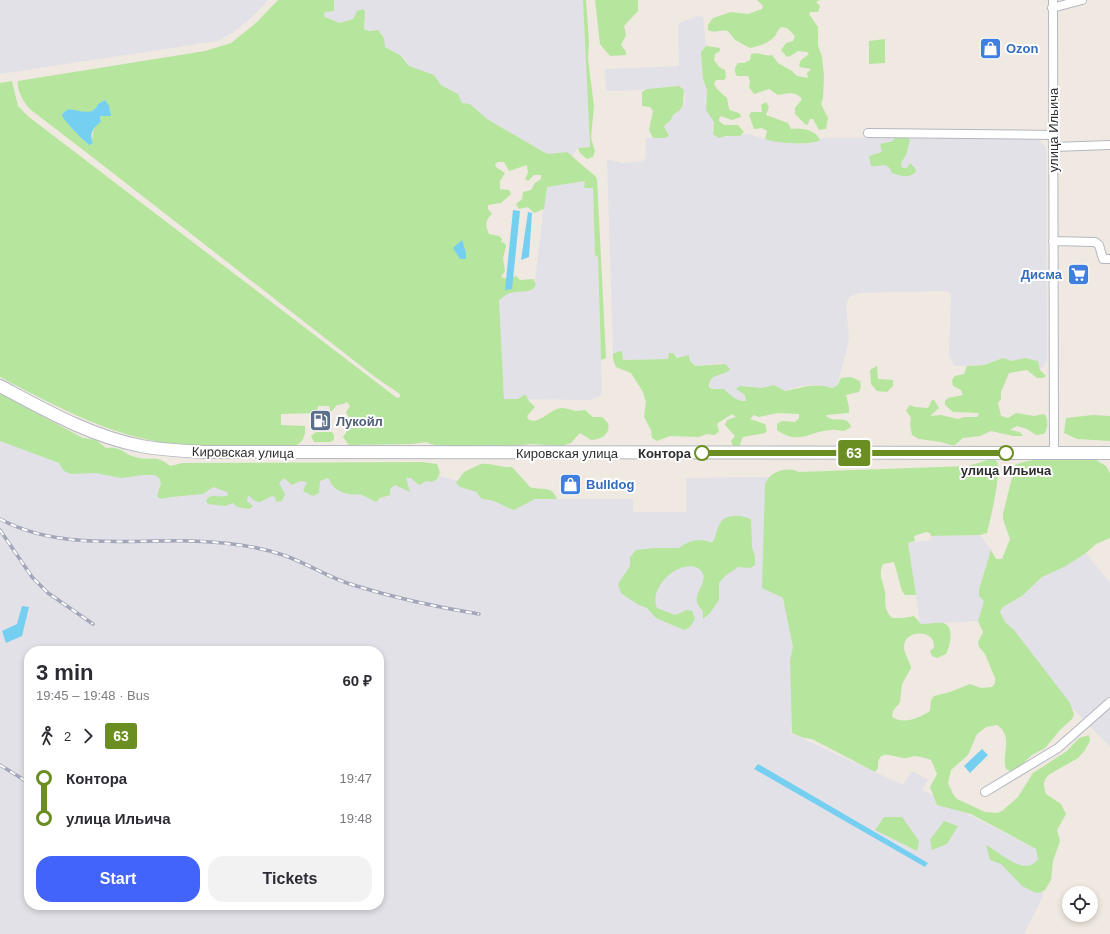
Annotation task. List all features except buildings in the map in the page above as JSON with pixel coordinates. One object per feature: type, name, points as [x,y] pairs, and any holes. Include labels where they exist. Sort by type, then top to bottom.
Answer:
[{"type":"main road","name":"Кировская улица","points":[[0,386],[81,427],[118,440],[155,448],[205,452],[1110,453]]},
{"type":"street","points":[[1053,4],[1082,0]]},
{"type":"street","name":"улица Ильича","points":[[1053,4],[1054,453]]},
{"type":"street","points":[[868,133],[1053,136]]},
{"type":"street","points":[[1053,148],[1110,145]]},
{"type":"street","points":[[1054,241],[1095,242],[1099,245],[1103,259],[1110,259]]},
{"type":"street","points":[[985,792],[1058,748],[1110,702]]},
{"type":"shaded area","points":[[0,0],[268,0],[252,17],[234,32],[218,41],[0,74]]},
{"type":"shaded area","points":[[334,0],[583,0],[590,147],[578,148],[571,157],[567,152],[548,154],[542,151],[487,119],[470,104],[462,103],[458,94],[441,85],[436,78],[409,66],[404,58],[385,47],[384,38],[378,30],[369,31],[364,29],[365,17],[355,14],[353,19],[340,23],[325,17],[325,11],[334,10]]},
{"type":"shaded area","points":[[696,16],[703,17],[706,46],[701,52],[703,79],[707,90],[705,102],[714,122],[712,130],[722,137],[748,134],[769,140],[801,144],[814,143],[820,140],[820,138],[862,138],[866,136],[1037,138],[1046,148],[1047,361],[1040,370],[1035,360],[1025,358],[1013,361],[1003,358],[984,365],[954,366],[949,355],[951,295],[949,292],[944,291],[860,293],[849,297],[846,306],[849,337],[837,386],[835,388],[813,385],[800,386],[785,391],[774,385],[762,388],[744,386],[738,391],[745,395],[746,401],[743,401],[731,397],[724,389],[712,389],[709,387],[710,381],[716,375],[724,374],[722,363],[695,366],[690,361],[689,355],[680,358],[675,355],[669,359],[622,360],[616,352],[613,354],[607,159],[622,163],[642,161],[646,158],[645,138],[668,137],[668,133],[664,126],[671,120],[674,114],[681,109],[685,102],[685,95],[679,86],[644,90],[606,91],[605,69],[679,66],[678,24]]},
{"type":"shaded area","points":[[585,181],[593,188],[595,254],[598,257],[602,395],[590,400],[504,399],[499,300],[504,285],[535,281],[546,187]]},
{"type":"shaded area","points":[[0,441],[59,463],[430,474],[535,499],[633,499],[633,512],[686,512],[686,478],[772,477],[787,591],[798,656],[791,733],[903,785],[912,771],[928,780],[922,790],[1037,850],[1043,897],[1025,932],[1027,934],[0,934]]},
{"type":"shaded area","points":[[980,535],[991,550],[979,589],[985,601],[978,621],[920,624],[908,543],[931,540],[931,536]]},
{"type":"shaded area","points":[[1086,553],[1110,583],[1110,747],[1072,708],[1014,630],[1005,622],[1000,612],[1003,607],[1022,596],[1042,577],[1066,566]]},
{"type":"green space","points":[[278,0],[334,0],[334,11],[325,12],[324,14],[325,17],[340,23],[353,19],[357,11],[363,9],[365,11],[364,29],[369,31],[378,30],[384,38],[385,47],[401,56],[409,66],[434,75],[441,85],[458,94],[462,103],[470,104],[487,119],[542,151],[548,154],[567,152],[595,176],[597,179],[606,358],[601,360],[598,257],[595,255],[593,188],[584,188],[585,181],[547,187],[544,209],[534,213],[528,207],[519,209],[516,204],[522,199],[523,192],[531,190],[535,183],[541,179],[541,175],[534,175],[528,181],[525,179],[528,173],[527,165],[509,171],[504,162],[498,162],[495,164],[496,167],[505,173],[500,181],[500,189],[509,190],[511,194],[501,203],[488,205],[488,209],[492,214],[487,221],[486,226],[489,234],[499,236],[502,239],[501,243],[504,242],[506,246],[503,258],[505,271],[501,277],[507,279],[516,276],[520,280],[533,279],[536,284],[532,290],[525,292],[513,292],[499,300],[504,399],[518,399],[526,395],[528,400],[535,407],[527,416],[529,420],[533,421],[540,419],[560,408],[576,411],[585,410],[593,417],[602,417],[608,423],[609,427],[607,433],[602,438],[591,440],[580,433],[571,443],[561,446],[533,444],[495,447],[489,445],[454,446],[437,445],[427,442],[412,444],[349,445],[343,437],[349,428],[348,416],[346,412],[350,406],[347,402],[337,405],[331,412],[329,406],[318,406],[317,413],[281,414],[281,425],[305,426],[303,439],[300,443],[294,446],[187,446],[149,440],[105,427],[41,399],[0,377],[0,83],[12,81],[18,106],[29,117],[397,398],[400,397],[400,394],[375,377],[31,110],[19,92],[18,81],[205,51],[231,43],[256,23]],"holes":[[[105,100],[110,109],[109,116],[100,116],[101,121],[94,126],[92,140],[88,145],[70,126],[62,114],[68,109],[81,112],[93,111],[98,104]]]},
{"type":"green space","points":[[583,0],[586,0],[589,42],[588,59],[594,106],[591,138],[595,151],[593,157],[587,159],[580,153],[578,148],[590,147]]},
{"type":"green space","points":[[595,0],[638,0],[638,11],[624,26],[626,35],[621,45],[626,52],[626,55],[610,56],[600,44]]},
{"type":"green space","points":[[757,0],[820,0],[816,2],[820,6],[818,12],[810,12],[809,14],[818,27],[818,45],[822,57],[824,76],[823,98],[821,104],[828,118],[826,129],[819,130],[813,119],[810,119],[806,125],[795,114],[795,108],[802,99],[800,96],[788,93],[778,95],[769,89],[754,94],[749,87],[750,81],[748,76],[737,76],[735,73],[735,68],[738,63],[744,63],[750,60],[751,54],[757,53],[772,55],[778,63],[792,71],[797,76],[808,78],[807,73],[811,69],[800,67],[799,65],[801,60],[809,54],[807,52],[798,51],[789,57],[786,56],[781,50],[786,43],[793,41],[795,36],[787,28],[782,27],[769,41],[750,48],[735,40],[728,31],[713,32],[708,30],[708,25],[713,18],[731,12],[748,14],[762,9],[763,6]]},
{"type":"green space","points":[[885,39],[885,63],[869,64],[869,41]]},
{"type":"green space","points":[[706,46],[720,48],[720,51],[715,54],[714,60],[719,67],[725,70],[726,77],[724,80],[716,80],[714,84],[717,89],[727,98],[729,109],[738,112],[741,117],[732,120],[721,116],[719,121],[724,125],[738,125],[744,132],[740,136],[726,136],[719,138],[713,134],[714,122],[706,110],[707,90],[703,79],[701,52]]},
{"type":"green space","points":[[679,86],[684,90],[683,105],[664,126],[669,136],[664,138],[653,138],[649,130],[653,111],[650,107],[642,106],[642,92],[647,89]]},
{"type":"green space","points":[[766,102],[769,107],[766,115],[788,123],[791,129],[799,128],[808,130],[815,134],[820,140],[810,143],[793,143],[776,142],[765,139],[767,131],[762,128],[754,129],[749,115],[751,112],[762,112],[761,105]]},
{"type":"green space","points":[[896,136],[907,137],[910,140],[906,155],[901,163],[902,168],[907,168],[910,163],[915,168],[916,172],[910,176],[901,176],[892,173],[888,167],[883,165],[871,166],[869,156],[882,152],[880,144],[893,141]]},
{"type":"green space","points":[[619,351],[622,352],[623,360],[668,359],[669,353],[673,353],[677,358],[689,355],[690,361],[695,366],[725,364],[730,369],[729,371],[713,378],[709,387],[712,389],[724,389],[734,398],[743,401],[746,401],[745,395],[736,389],[740,386],[762,388],[774,385],[785,391],[813,386],[825,386],[832,388],[837,386],[841,378],[851,377],[860,381],[861,387],[859,392],[846,395],[849,413],[826,415],[829,418],[843,420],[849,423],[851,427],[844,431],[823,431],[804,436],[792,437],[777,430],[777,424],[782,421],[795,422],[799,418],[799,414],[778,413],[759,417],[754,415],[750,419],[765,424],[767,431],[765,433],[743,437],[739,447],[734,448],[731,441],[735,436],[725,425],[727,420],[736,417],[732,414],[718,423],[717,425],[719,431],[715,435],[707,434],[699,437],[670,436],[657,441],[652,438],[651,430],[644,417],[646,402],[643,392],[631,373],[616,367],[613,354]]},
{"type":"green space","points":[[1003,358],[1012,361],[1025,358],[1038,361],[1040,370],[1046,376],[1043,378],[1037,378],[1027,370],[1009,373],[1001,392],[1001,399],[998,403],[1001,416],[1008,418],[1016,413],[1034,416],[1044,414],[1047,418],[1047,424],[1044,434],[1036,435],[1027,429],[1017,426],[1010,430],[1020,432],[1023,436],[1013,436],[991,431],[980,436],[963,438],[955,445],[919,439],[912,435],[910,424],[911,418],[906,410],[910,405],[928,408],[932,400],[934,400],[939,408],[930,416],[941,415],[958,419],[965,417],[977,417],[979,414],[978,413],[953,412],[945,405],[945,401],[948,398],[963,395],[961,390],[953,386],[952,380],[955,376],[964,374],[967,366],[984,365]]},
{"type":"green space","points":[[877,366],[878,379],[893,380],[893,386],[887,392],[877,391],[871,384],[870,370]]},
{"type":"green space","points":[[0,394],[83,438],[96,440],[106,448],[119,449],[140,458],[160,460],[170,466],[183,463],[422,462],[437,464],[440,473],[437,479],[432,482],[426,481],[419,485],[411,478],[406,478],[410,492],[395,485],[390,489],[390,495],[380,498],[376,502],[360,494],[357,495],[342,492],[332,485],[328,478],[320,481],[319,493],[313,496],[303,491],[307,482],[300,481],[292,485],[284,478],[279,483],[285,494],[282,501],[276,502],[275,497],[272,496],[260,502],[255,501],[248,495],[247,501],[253,506],[249,509],[237,507],[233,503],[225,506],[208,504],[206,501],[210,497],[228,495],[227,492],[213,487],[203,494],[160,499],[157,496],[161,483],[159,478],[155,475],[121,478],[96,473],[71,474],[64,471],[59,463],[0,441]]},
{"type":"green space","points":[[1093,415],[1110,416],[1110,441],[1077,439],[1064,433],[1066,418]]},
{"type":"green space","points":[[316,432],[332,432],[334,435],[334,440],[330,442],[314,442],[311,436]]},
{"type":"green space","points":[[991,459],[997,461],[998,477],[987,533],[980,535],[931,536],[930,533],[926,532],[914,536],[915,541],[908,543],[916,595],[905,595],[902,591],[894,562],[883,564],[881,575],[885,592],[887,612],[889,615],[892,618],[914,616],[921,624],[943,623],[947,625],[950,632],[950,641],[946,654],[937,658],[932,656],[930,651],[934,648],[933,642],[930,637],[925,634],[914,635],[905,641],[904,650],[911,668],[902,684],[900,702],[893,711],[892,717],[901,720],[911,720],[930,711],[931,700],[934,696],[950,692],[970,684],[981,688],[992,687],[995,683],[995,678],[985,654],[979,647],[978,642],[983,632],[978,621],[984,601],[979,596],[979,589],[991,550],[996,559],[1002,559],[1010,539],[1003,519],[1003,514],[1015,465],[1034,460],[1055,459],[1096,460],[1106,466],[1110,473],[1110,538],[1096,544],[1086,553],[1066,566],[1042,577],[1022,596],[1003,607],[1000,612],[1005,622],[1014,630],[1070,703],[1074,714],[1072,719],[1060,730],[1045,748],[1032,755],[1020,766],[1010,771],[1006,769],[1005,763],[1005,734],[997,725],[986,727],[977,734],[968,755],[951,770],[948,783],[957,799],[985,812],[997,813],[1002,811],[1018,797],[1033,773],[1067,751],[1079,738],[1089,735],[1090,741],[1078,758],[1050,774],[1045,780],[1044,788],[1046,794],[1061,804],[1066,814],[1057,830],[1060,841],[1053,861],[1051,880],[1045,890],[1036,893],[1022,886],[1001,864],[990,860],[986,845],[1012,862],[1026,866],[1033,864],[1038,859],[1036,849],[971,814],[937,805],[930,787],[937,774],[931,760],[916,756],[905,758],[886,755],[880,758],[878,768],[875,772],[812,739],[804,738],[792,733],[790,660],[793,647],[783,598],[762,588],[765,484],[767,480],[775,473],[784,470],[794,470],[799,472],[968,466]]},
{"type":"green space","points":[[481,464],[512,467],[530,487],[549,490],[557,499],[535,499],[514,510],[496,502],[483,499],[477,492],[460,487],[456,483],[464,472]]},
{"type":"green space","points":[[741,516],[751,519],[752,547],[755,556],[755,565],[751,568],[738,567],[725,576],[719,583],[719,600],[710,613],[703,619],[703,611],[698,605],[697,599],[704,578],[703,573],[698,568],[690,566],[674,571],[661,584],[655,600],[657,608],[675,615],[687,610],[692,611],[695,619],[690,627],[684,630],[656,618],[647,608],[639,605],[621,593],[618,584],[630,566],[630,557],[636,550],[679,548],[690,542],[699,540],[711,543],[714,540],[719,524],[724,518]]},
{"type":"green space","points":[[884,817],[902,817],[919,841],[917,851],[875,830]]},
{"type":"green space","points":[[944,821],[958,826],[947,844],[932,850],[930,840]]},
{"type":"water","points":[[105,100],[109,106],[111,116],[100,116],[101,122],[92,131],[91,137],[93,143],[89,145],[69,125],[62,114],[68,109],[89,112]]},
{"type":"water","points":[[513,210],[520,211],[512,289],[505,290]]},
{"type":"water","points":[[528,212],[532,213],[529,257],[521,260]]},
{"type":"water","points":[[462,240],[466,253],[466,259],[460,259],[453,248]]},
{"type":"water","points":[[22,606],[29,607],[22,636],[6,643],[2,631],[17,624]]},
{"type":"water","points":[[982,749],[988,755],[970,773],[964,766]]},
{"type":"water","points":[[758,764],[928,863],[925,867],[754,769]]},
{"type":"railway","points":[[0,519],[23,529],[46,536],[70,539],[119,542],[193,541],[227,543],[250,547],[283,555],[344,582],[369,590],[416,602],[479,614]]},
{"type":"railway","points":[[0,530],[32,577],[48,593],[93,624]]},
{"type":"railway","points":[[0,765],[24,780]]},
{"type":"bus line","name":"63","points":[[702,453],[1006,453]]},
{"type":"place","name":"Ozon","points":[[990,48]]},
{"type":"place","name":"Дисма","points":[[1078,274]]},
{"type":"place","name":"Лукойл","points":[[320,421]]},
{"type":"place","name":"Контора","points":[[702,453]]},
{"type":"place","name":"улица Ильича","points":[[1006,453]]},
{"type":"place","name":"Bulldog","points":[[571,484]]}]
